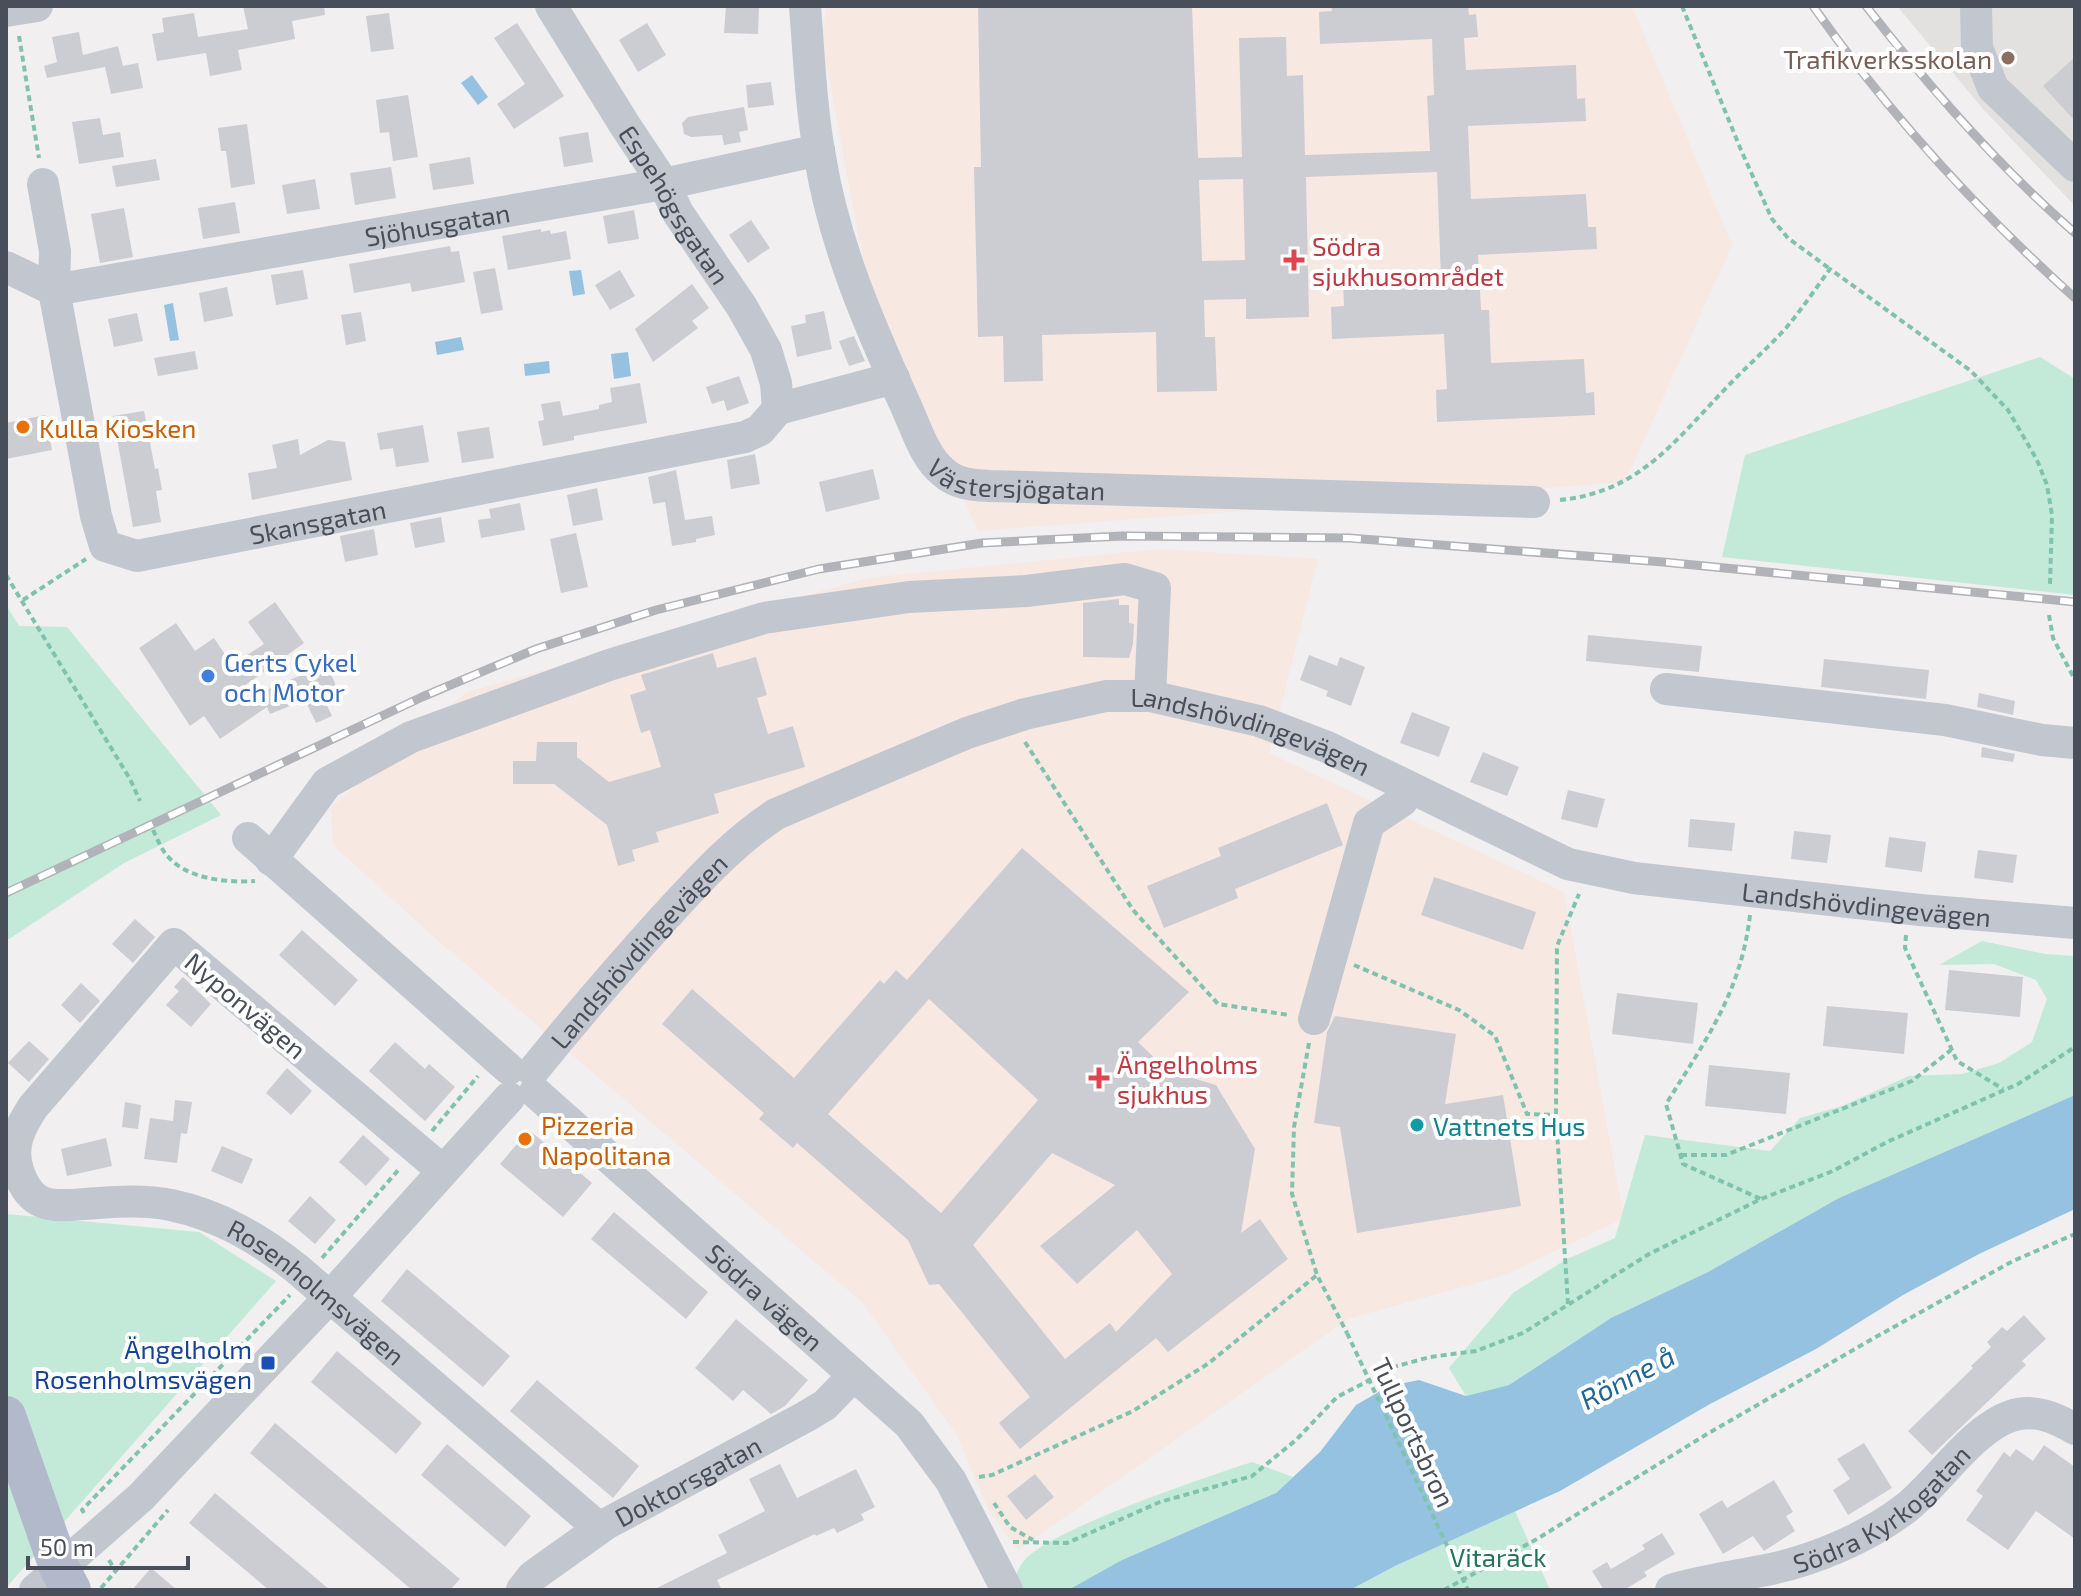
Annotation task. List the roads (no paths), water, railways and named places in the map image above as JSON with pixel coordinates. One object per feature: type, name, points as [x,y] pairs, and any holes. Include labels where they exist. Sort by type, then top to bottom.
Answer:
[{"type":"main road","points":[[6,1416],[68,1583]]},
{"type":"street","name":"Espehögsgatan","points":[[551,6],[664,184],[678,213],[742,307],[766,350],[776,383],[778,409]]},
{"type":"street","name":"Västersjögatan","points":[[805,6],[819,150],[834,223],[853,283],[894,378],[933,461],[945,475],[968,485],[1534,502]]},
{"type":"street","points":[[1976,6],[1977,48],[1993,88],[2075,166]]},
{"type":"street","name":"Sjöhusgatan","points":[[54,290],[664,184],[819,150]]},
{"type":"street","points":[[6,267],[54,290],[55,251],[43,184]]},
{"type":"street","name":"Skansgatan","points":[[54,290],[96,516],[105,546],[137,556],[745,437],[760,430],[778,409]]},
{"type":"street","points":[[778,409],[894,378]]},
{"type":"street","points":[[280,867],[327,783],[411,737],[609,665],[764,618],[909,597],[1026,591],[1125,579],[1155,588],[1150,696]]},
{"type":"street","points":[[1666,689],[1945,720],[2042,740],[2075,743]]},
{"type":"street","name":"Landshövdingevägen","points":[[68,1583],[97,1538],[141,1497],[318,1287],[442,1170],[516,1077],[732,847],[776,814],[967,733],[1025,714],[1106,696],[1150,696],[1259,721],[1327,747],[1568,864],[1634,878],[1907,909],[2075,923]]},
{"type":"street","points":[[1314,1019],[1369,823],[1402,801],[1409,787]]},
{"type":"street","name":"Södra vägen","points":[[248,838],[909,1424],[965,1479],[983,1511],[1007,1590]]},
{"type":"street","name":"Nyponvägen","points":[[15,1144],[33,1107],[174,944],[442,1170]]},
{"type":"street","name":"Rosenholmsvägen","points":[[15,1144],[15,1161],[25,1188],[47,1203],[63,1208],[137,1201],[171,1205],[227,1223],[252,1236],[318,1287],[599,1528]]},
{"type":"street","name":"Doktorsgatan","points":[[522,1590],[533,1576],[599,1528],[805,1417],[832,1399],[854,1375]]},
{"type":"street","name":"Södra Kyrkogatan","points":[[1671,1590],[1713,1578],[1797,1562],[1859,1536],[1906,1508],[1993,1425],[2013,1415],[2049,1416],[2075,1429]]},
{"type":"water","points":[[472,75],[488,97],[478,105],[461,83]]},
{"type":"water","points":[[581,270],[585,294],[573,296],[569,271]]},
{"type":"water","points":[[173,303],[179,340],[170,341],[164,305]]},
{"type":"water","points":[[461,337],[464,350],[437,355],[435,342]]},
{"type":"water","points":[[628,352],[631,376],[614,379],[611,354]]},
{"type":"water","points":[[549,361],[550,373],[525,376],[524,364]]},
{"type":"water","name":"Rönne å","points":[[2075,1095],[2075,1209],[1979,1254],[1903,1295],[1816,1349],[1710,1404],[1560,1491],[1395,1566],[1350,1590],[1068,1590],[1122,1560],[1276,1493],[1320,1452],[1356,1405],[1389,1386],[1419,1380],[1466,1396],[1509,1385],[1611,1318],[1708,1272],[1839,1198]]},
{"type":"railway","points":[[1813,6],[1872,85],[1936,160],[2003,230],[2075,298]]},
{"type":"railway","points":[[1866,6],[1965,124],[2018,180],[2075,233]]},
{"type":"railway","points":[[6,893],[422,697],[536,649],[656,610],[819,569],[982,543],[1122,536],[1349,538],[1663,562],[2075,602]]},
{"type":"place","name":"Trafikverksskolan","points":[[2008,58]]},
{"type":"place","name":"Södra sjukhusområdet","points":[[1294,260]]},
{"type":"place","name":"Kulla Kiosken","points":[[23,427]]},
{"type":"place","name":"Gerts Cykel och Motor","points":[[208,676]]},
{"type":"place","name":"Ängelholms sjukhus","points":[[1099,1078]]},
{"type":"place","name":"Vattnets Hus","points":[[1417,1125]]},
{"type":"place","name":"Pizzeria Napolitana","points":[[525,1139]]},
{"type":"place","name":"Ängelholm Rosenholmsvägen","points":[[268,1363]]},
{"type":"park label","name":"Vitaräck","points":[[1498,1556]]}]
